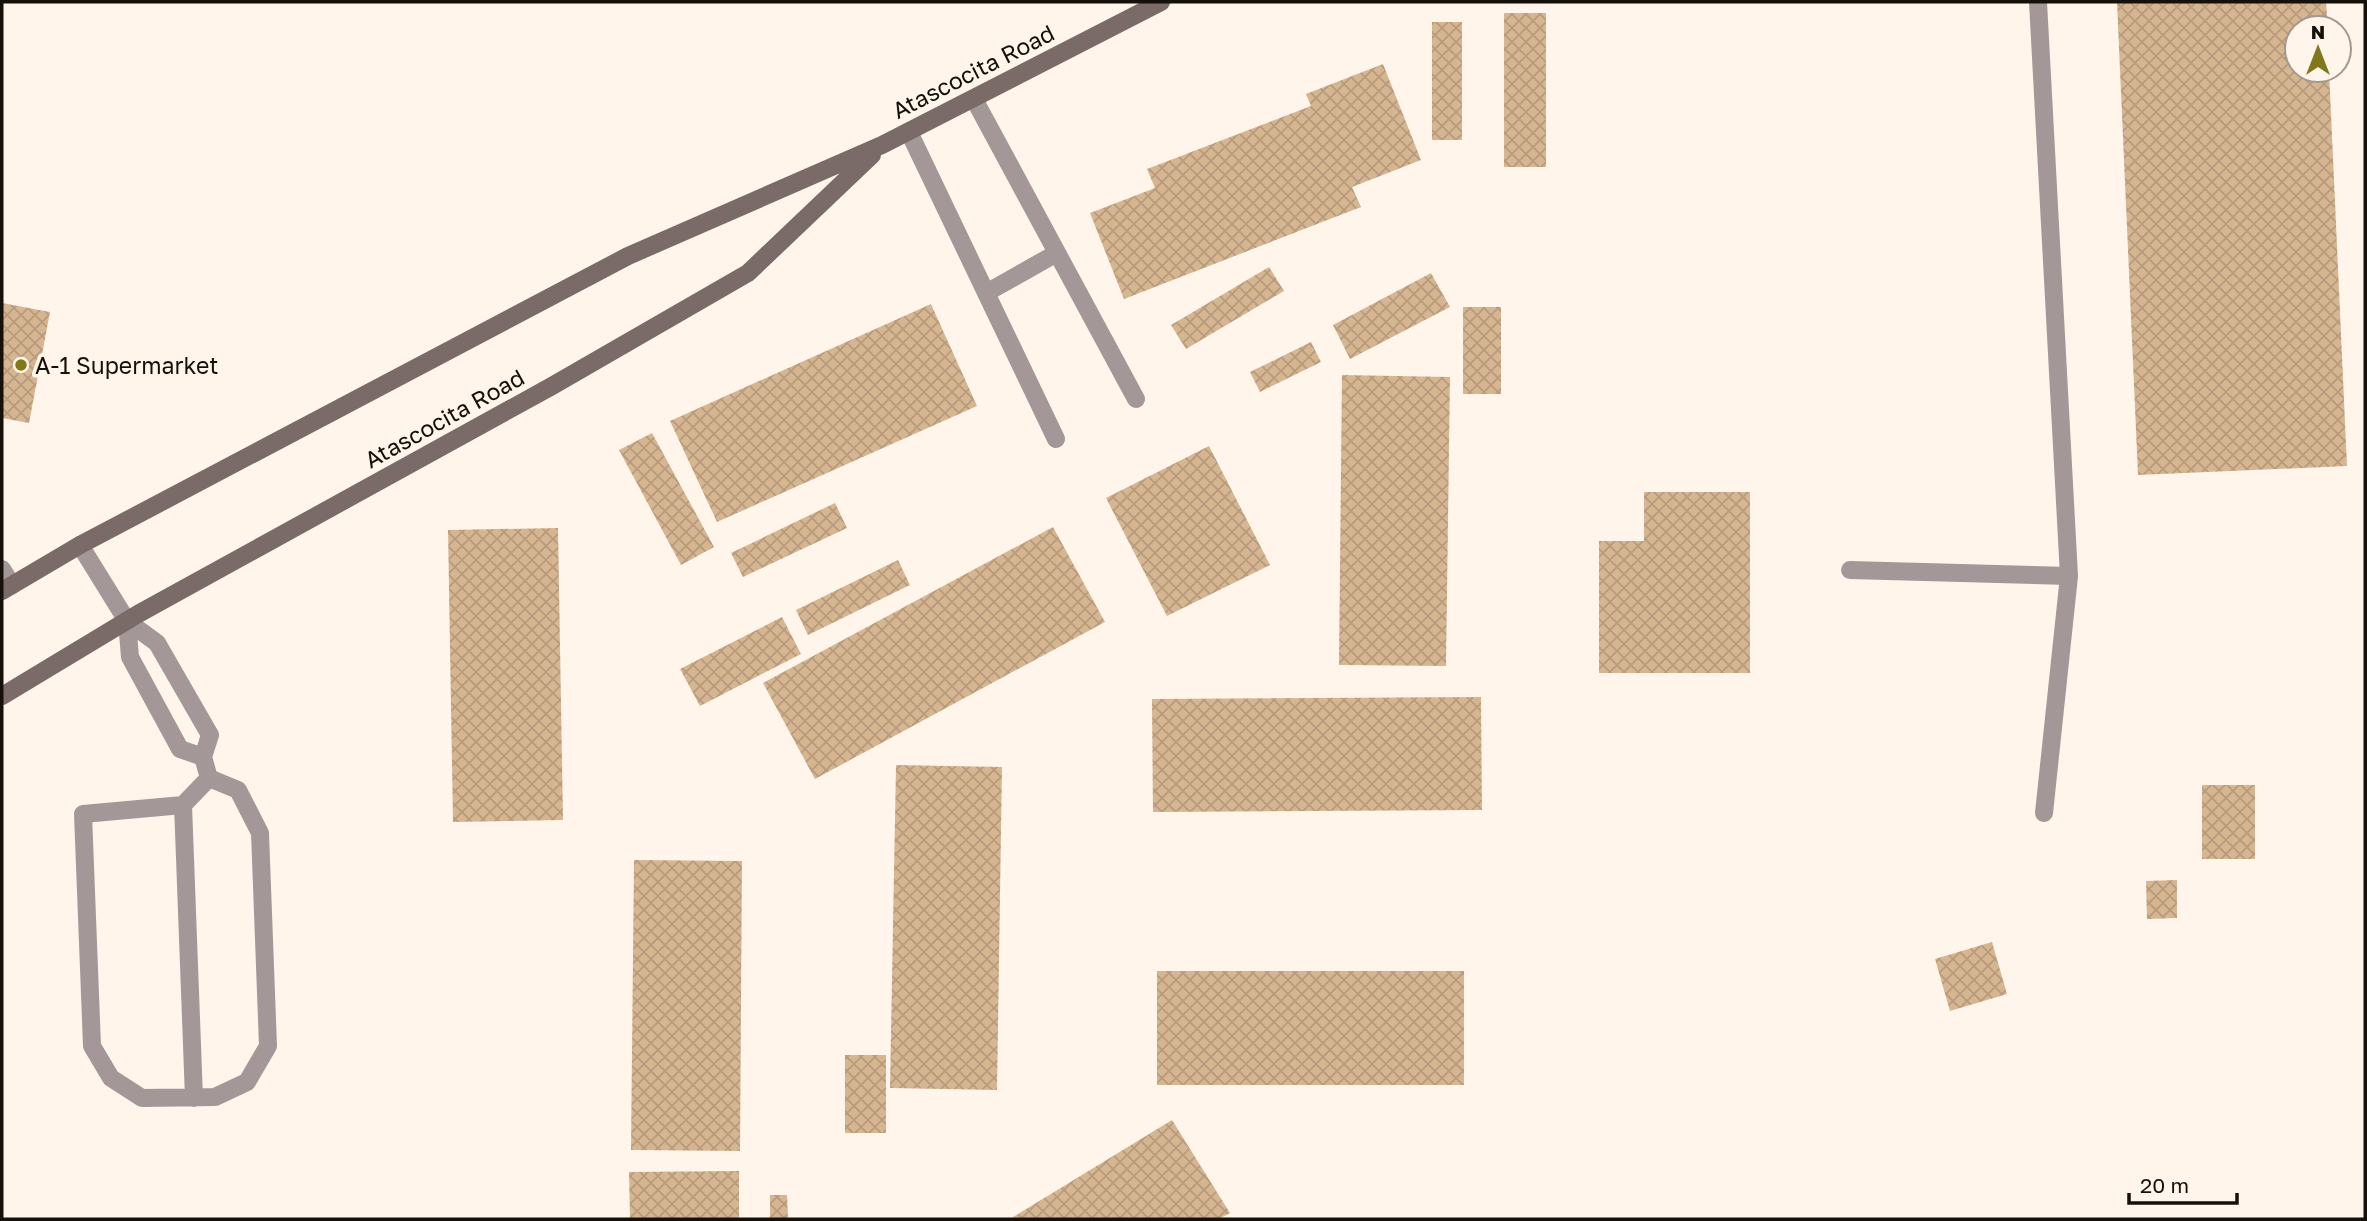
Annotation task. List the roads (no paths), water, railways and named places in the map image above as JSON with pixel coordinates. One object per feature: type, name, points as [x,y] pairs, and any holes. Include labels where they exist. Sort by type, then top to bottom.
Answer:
[{"type":"main road","name":"Atascocita Road","points":[[7,588],[80,545],[628,256],[882,145],[1161,2]]},
{"type":"main road","name":"Atascocita Road","points":[[2,696],[127,621],[552,386],[747,273],[882,145]]},
{"type":"lane","points":[[2038,2],[2069,576],[2044,814]]},
{"type":"lane","points":[[974,99],[1136,399]]},
{"type":"lane","points":[[909,132],[1056,439]]},
{"type":"lane","points":[[986,293],[1056,253]]},
{"type":"lane","points":[[80,545],[127,621],[157,643],[210,735],[203,757],[209,778]]},
{"type":"lane","points":[[2,569],[7,588]]},
{"type":"lane","points":[[1850,570],[2069,576]]},
{"type":"lane","points":[[127,621],[131,657],[180,749],[203,757]]},
{"type":"lane","points":[[209,778],[238,790],[260,833],[268,1046],[247,1082],[215,1097],[142,1098],[111,1078],[92,1046],[83,814],[183,805],[209,778]]},
{"type":"lane","points":[[183,805],[194,1098]]},
{"type":"place","name":"A-1 Supermarket","points":[[21,365]]}]
